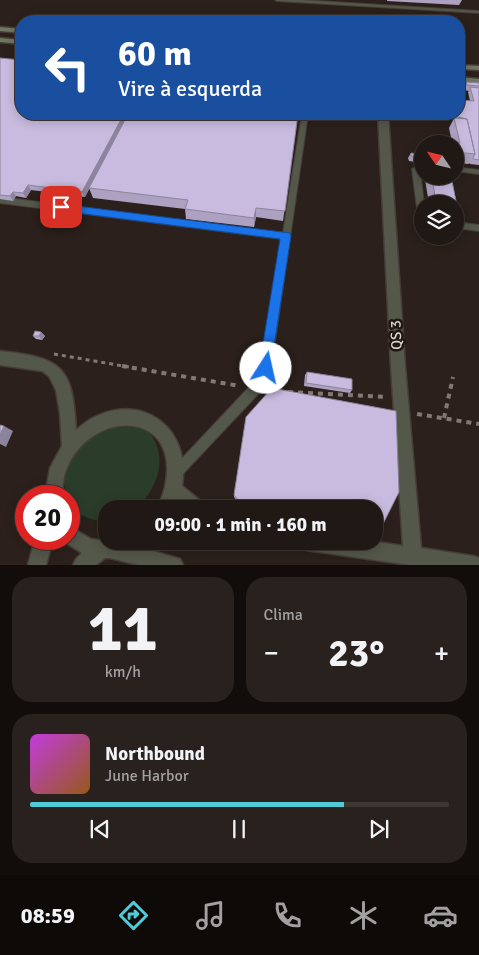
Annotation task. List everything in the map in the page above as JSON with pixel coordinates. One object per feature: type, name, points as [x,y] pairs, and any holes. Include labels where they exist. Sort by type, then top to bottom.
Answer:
[{"type":"main road","points":[[0,29],[15,30]]},
{"type":"main road","points":[[0,40],[15,41]]},
{"type":"main road","points":[[465,67],[479,68]]},
{"type":"main road","points":[[465,79],[479,80]]},
{"type":"street","name":"QS 3","points":[[383,120],[401,405],[413,556]]},
{"type":"street","points":[[0,358],[49,366],[56,373],[69,407],[69,445]]},
{"type":"street","points":[[54,485],[56,472],[69,445],[84,430],[102,420],[120,416],[138,417],[153,424],[166,437],[173,454],[174,481],[168,500]]},
{"type":"street","points":[[174,481],[190,500]]},
{"type":"street","points":[[80,542],[87,547],[98,548]]},
{"type":"street","points":[[38,565],[41,550]]},
{"type":"street","points":[[82,565],[105,550]]},
{"type":"street","points":[[111,550],[174,565]]},
{"type":"street","points":[[370,550],[473,565]]},
{"type":"lane","points":[[277,0],[479,12]]},
{"type":"lane","points":[[174,481],[256,388],[268,359],[304,120]]},
{"type":"lane","points":[[464,170],[479,172]]},
{"type":"lane","points":[[0,200],[286,236]]},
{"type":"lane","points":[[464,226],[479,228]]},
{"type":"path","points":[[53,354],[256,388]]},
{"type":"path","points":[[444,418],[453,376]]},
{"type":"path","points":[[284,391],[401,405],[444,418],[479,424]]},
{"type":"green space","points":[[103,421],[143,425],[157,446],[159,456],[157,477],[144,500],[98,500],[98,521],[80,514],[80,485],[64,485],[64,483],[64,472],[67,462],[78,445]]},
{"type":"building","points":[[0,58],[15,59],[15,120],[121,120],[82,192],[28,185],[23,193],[13,192],[10,196],[0,195]]},
{"type":"building","points":[[466,82],[479,83],[479,86],[467,85]]},
{"type":"building","points":[[470,87],[479,88],[479,160],[473,159],[475,154],[467,119],[465,119],[465,100],[474,101]]},
{"type":"building","points":[[467,119],[475,154],[464,153],[464,135],[458,135],[454,120]]},
{"type":"building","points":[[125,120],[297,120],[285,211],[256,208],[254,218],[185,209],[188,200],[89,188]]},
{"type":"building","points":[[433,185],[453,185],[455,195],[435,195]]},
{"type":"building","points":[[35,331],[41,332],[39,336],[33,336]]},
{"type":"building","points":[[307,372],[352,379],[352,390],[306,383]]},
{"type":"building","points":[[272,388],[396,411],[399,492],[383,524],[383,500],[238,500],[234,495],[246,417]]},
{"type":"building","points":[[0,425],[4,426],[0,435]]},
{"type":"route","points":[[61,207],[108,215],[286,236],[266,368]]}]
